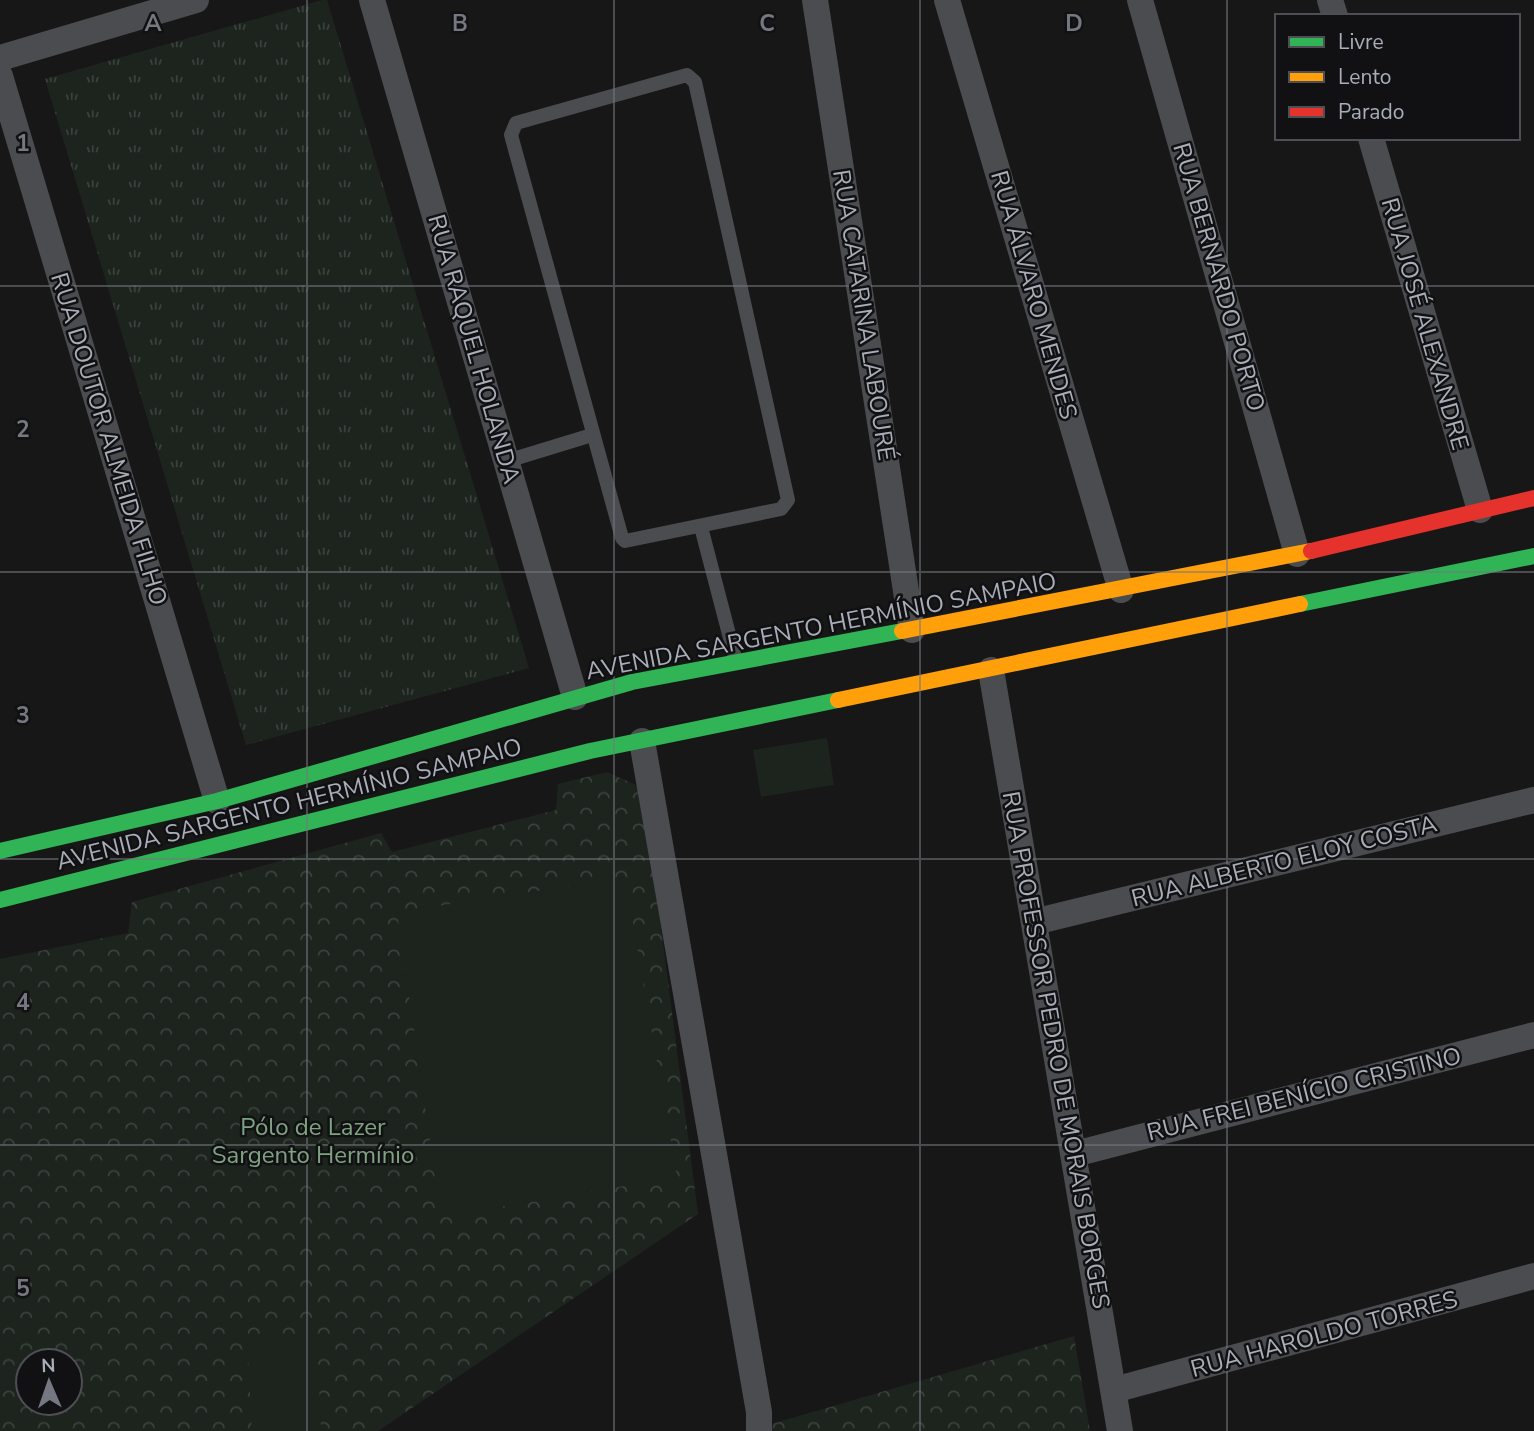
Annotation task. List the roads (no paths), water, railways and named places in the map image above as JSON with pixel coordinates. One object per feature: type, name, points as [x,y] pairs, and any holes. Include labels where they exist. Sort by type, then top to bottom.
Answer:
[{"type":"main road","name":"AVENIDA SARGENTO HERMÍNIO SAMPAIO","points":[[0,851],[217,801],[575,697],[736,661],[912,630],[1297,554],[1534,498]]},
{"type":"main road","name":"AVENIDA SARGENTO HERMÍNIO SAMPAIO","points":[[0,900],[590,751],[1534,556]]},
{"type":"street","points":[[0,58],[197,0]]},
{"type":"street","name":"RUA RAQUEL HOLANDA","points":[[372,0],[575,697]]},
{"type":"street","name":"RUA CATARINA LABOURÉ","points":[[815,0],[912,630]]},
{"type":"street","name":"RUA ÁLVARO MENDES","points":[[947,0],[1121,590]]},
{"type":"street","name":"RUA BERNARDO PORTO","points":[[1140,0],[1297,554]]},
{"type":"street","name":"RUA DOUTOR ALMEIDA FILHO","points":[[0,76],[217,801]]},
{"type":"street","name":"RUA JOSÉ ALEXANDRE","points":[[1372,140],[1480,510]]},
{"type":"street","name":"RUA PROFESSOR PEDRO DE MORAIS BORGES","points":[[991,670],[1120,1431]]},
{"type":"street","points":[[642,741],[759,1412],[759,1431]]},
{"type":"street","name":"RUA ALBERTO ELOY COSTA","points":[[1034,922],[1534,800]]},
{"type":"street","name":"RUA FREI BENÍCIO CRISTINO","points":[[1075,1154],[1534,1035]]},
{"type":"street","name":"RUA HAROLDO TORRES","points":[[1114,1390],[1534,1276]]},
{"type":"lane","points":[[687,75],[695,82],[788,500],[781,509],[701,527],[631,541],[622,538],[511,135],[516,122],[687,75]]},
{"type":"lane","points":[[508,461],[592,435]]},
{"type":"lane","points":[[701,527],[736,661]]},
{"type":"park label","name":"Pólo de Lazer Sargento Hermínio","points":[[313,1141]]}]
